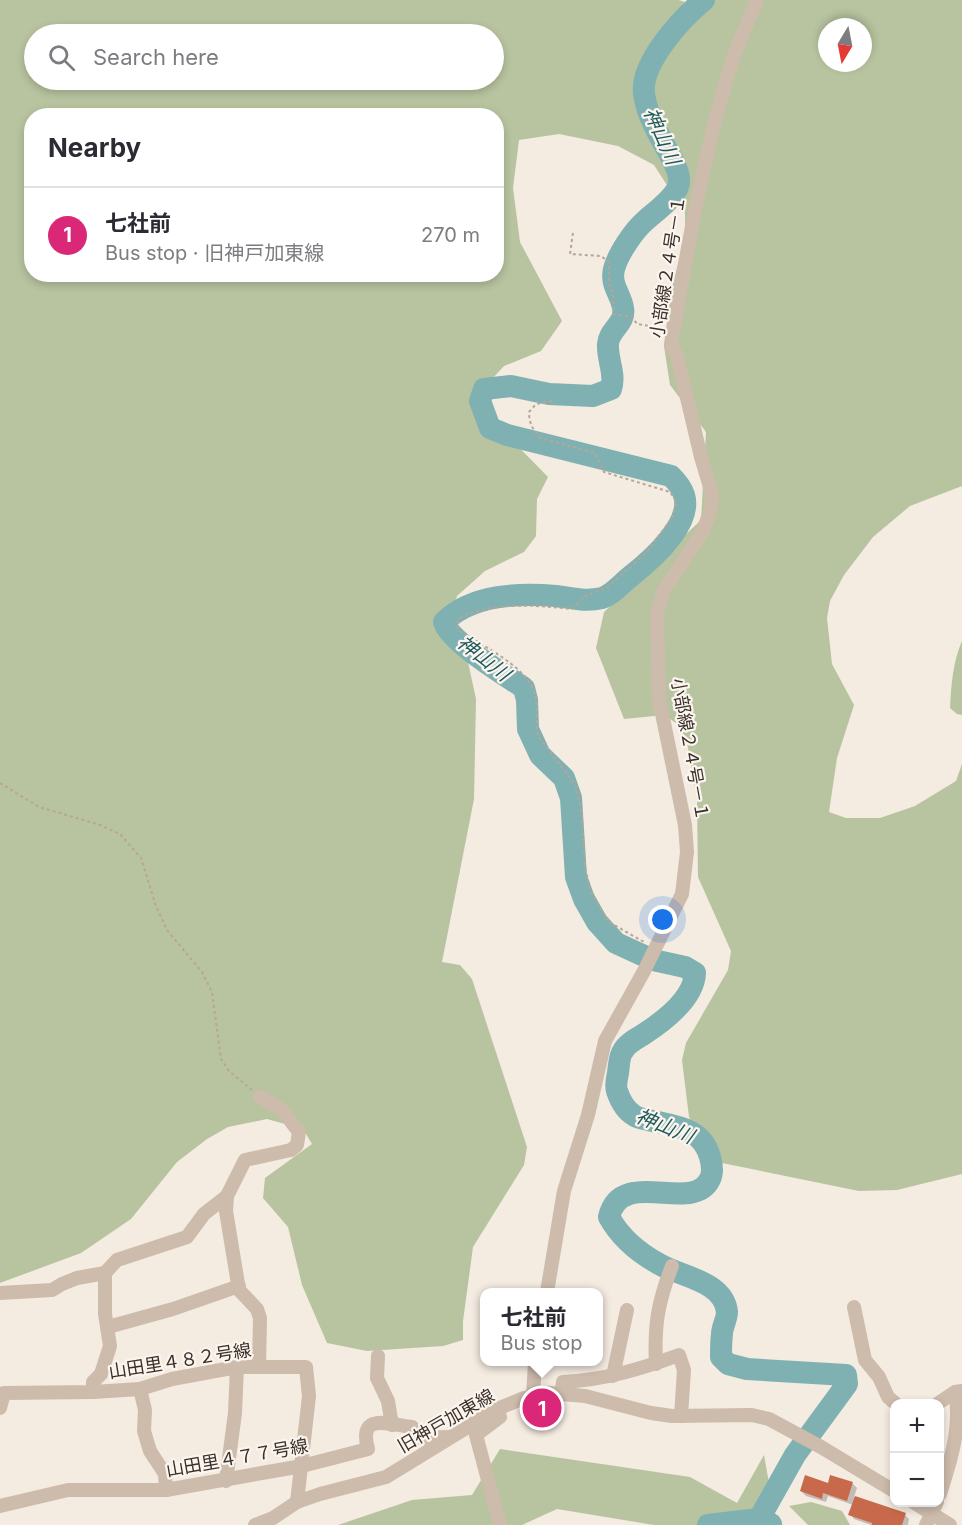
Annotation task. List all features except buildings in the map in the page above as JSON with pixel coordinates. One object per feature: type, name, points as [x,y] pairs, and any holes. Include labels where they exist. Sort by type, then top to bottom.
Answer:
[{"type":"street","name":"小部線２４号－１","points":[[548,1288],[564,1191],[588,1115],[605,1041],[656,949],[682,894],[687,852],[685,825],[659,699],[657,614],[663,592],[703,531],[711,508],[712,494],[677,356],[671,345],[691,224],[705,159],[731,66],[757,0]]},
{"type":"street","points":[[259,1366],[260,1318],[257,1309],[239,1290],[226,1211],[227,1196],[245,1160],[291,1149],[297,1145],[299,1132],[283,1111],[260,1096]]},
{"type":"street","points":[[0,1293],[52,1290],[77,1278],[105,1273],[117,1260],[187,1237],[204,1214],[227,1196]]},
{"type":"street","points":[[656,1364],[656,1316],[663,1288],[672,1266]]},
{"type":"street","points":[[93,1392],[93,1382],[101,1374],[110,1346],[105,1314],[105,1273]]},
{"type":"street","points":[[108,1328],[239,1286]]},
{"type":"street","points":[[854,1307],[865,1360],[879,1377],[890,1399]]},
{"type":"street","points":[[613,1376],[627,1310]]},
{"type":"street","points":[[561,1394],[563,1382],[613,1376],[679,1355],[684,1370],[681,1416]]},
{"type":"street","points":[[378,1356],[377,1378],[388,1401],[392,1425],[412,1427],[418,1438],[449,1437]]},
{"type":"street","points":[[534,1397],[535,1366]]},
{"type":"street","points":[[226,1481],[235,1413],[237,1367]]},
{"type":"street","name":"山田里４８２号線","points":[[0,1409],[4,1393],[140,1389],[172,1379],[237,1367],[306,1367],[309,1396],[302,1466]]},
{"type":"street","points":[[140,1389],[145,1410],[144,1431],[150,1451],[165,1474],[166,1490]]},
{"type":"street","points":[[944,1400],[959,1391]]},
{"type":"street","points":[[944,1479],[957,1432],[959,1391]]},
{"type":"street","name":"旧神戸加東線","points":[[255,1525],[273,1518],[297,1502],[386,1477],[496,1409],[550,1393],[585,1396],[651,1413],[681,1416],[752,1415],[769,1419],[890,1489]]},
{"type":"street","points":[[496,1409],[500,1417],[476,1436],[499,1521]]},
{"type":"street","name":"山田里４７７号線","points":[[0,1506],[68,1490],[166,1490],[302,1466],[368,1449],[364,1434],[367,1427],[374,1423],[392,1425]]},
{"type":"street","points":[[297,1502],[302,1466]]},
{"type":"street","points":[[931,1514],[950,1525]]},
{"type":"path","points":[[573,233],[570,254],[601,256],[609,262],[609,283],[613,294],[614,314],[632,317],[637,324],[657,327],[671,345]]},
{"type":"path","points":[[552,401],[536,404],[529,412],[529,420],[534,432],[541,438],[595,453],[604,472],[670,492],[676,501],[676,509],[646,553],[608,587],[585,596],[573,609],[536,605],[498,606],[462,616],[457,623],[458,630],[522,672],[532,686],[536,698],[538,736],[576,786],[580,797],[585,866],[590,889],[609,922],[656,949]]},
{"type":"path","points":[[0,783],[39,807],[100,825],[120,834],[141,858],[156,906],[167,930],[202,972],[212,992],[221,1059],[229,1071],[260,1096]]},
{"type":"green space","points":[[0,0],[679,0],[701,8],[708,0],[962,0],[962,486],[910,506],[873,537],[844,575],[830,601],[827,618],[832,664],[854,705],[837,758],[829,812],[846,818],[880,818],[915,806],[956,781],[962,764],[962,1174],[897,1190],[859,1191],[722,1163],[705,1155],[696,1137],[689,1117],[682,1060],[686,1043],[728,970],[731,951],[698,877],[697,800],[687,742],[679,725],[664,715],[624,719],[596,648],[604,612],[701,520],[706,432],[670,385],[664,346],[671,290],[685,238],[685,213],[654,165],[618,146],[559,134],[519,140],[513,188],[520,242],[562,321],[541,351],[504,366],[480,392],[497,425],[548,477],[537,499],[536,536],[524,552],[485,571],[457,596],[453,612],[452,630],[468,662],[476,699],[474,799],[442,962],[460,965],[472,979],[527,1147],[524,1165],[473,1247],[463,1321],[463,1340],[443,1346],[367,1351],[327,1343],[302,1285],[288,1227],[263,1198],[265,1178],[312,1144],[303,1129],[267,1119],[228,1127],[207,1139],[177,1162],[131,1219],[81,1253],[0,1283]]},
{"type":"green space","points":[[962,641],[962,715],[950,708],[955,665]]},
{"type":"green space","points":[[500,1449],[690,1477],[737,1503],[764,1455],[775,1517],[753,1525],[654,1525],[557,1509],[522,1525],[338,1525],[412,1500],[472,1495]]},
{"type":"green space","points":[[811,1502],[842,1511],[850,1525],[808,1525],[789,1506]]},
{"type":"waterway","name":"神山川","points":[[704,0],[664,42],[655,55],[645,82],[644,94],[648,109],[657,132],[675,165],[679,183],[664,205],[641,224],[619,256],[614,269],[613,280],[622,303],[623,314],[608,344],[611,389],[593,396],[549,394],[511,386],[484,389],[480,401],[490,428],[507,435],[671,476],[684,495],[685,506],[682,518],[668,541],[649,561],[602,598],[590,600],[542,595],[497,597],[468,606],[444,622],[456,639],[524,688],[527,700],[528,729],[540,755],[564,778],[571,798],[576,877],[584,899],[597,922],[616,943],[653,960],[685,967],[695,973],[689,991],[677,1008],[625,1048],[620,1058],[616,1086],[624,1105],[635,1116],[686,1129],[701,1139],[710,1157],[711,1177],[701,1189],[689,1193],[642,1192],[627,1195],[616,1202],[609,1217],[624,1238],[644,1255],[668,1269],[700,1281],[718,1293],[727,1312],[722,1331],[721,1357],[728,1364],[747,1369],[846,1375],[847,1384],[795,1455],[759,1519]]},
{"type":"waterway","points":[[708,1525],[759,1519],[771,1524]]},
{"type":"place","name":"七社前","points":[[542,1408]]}]
